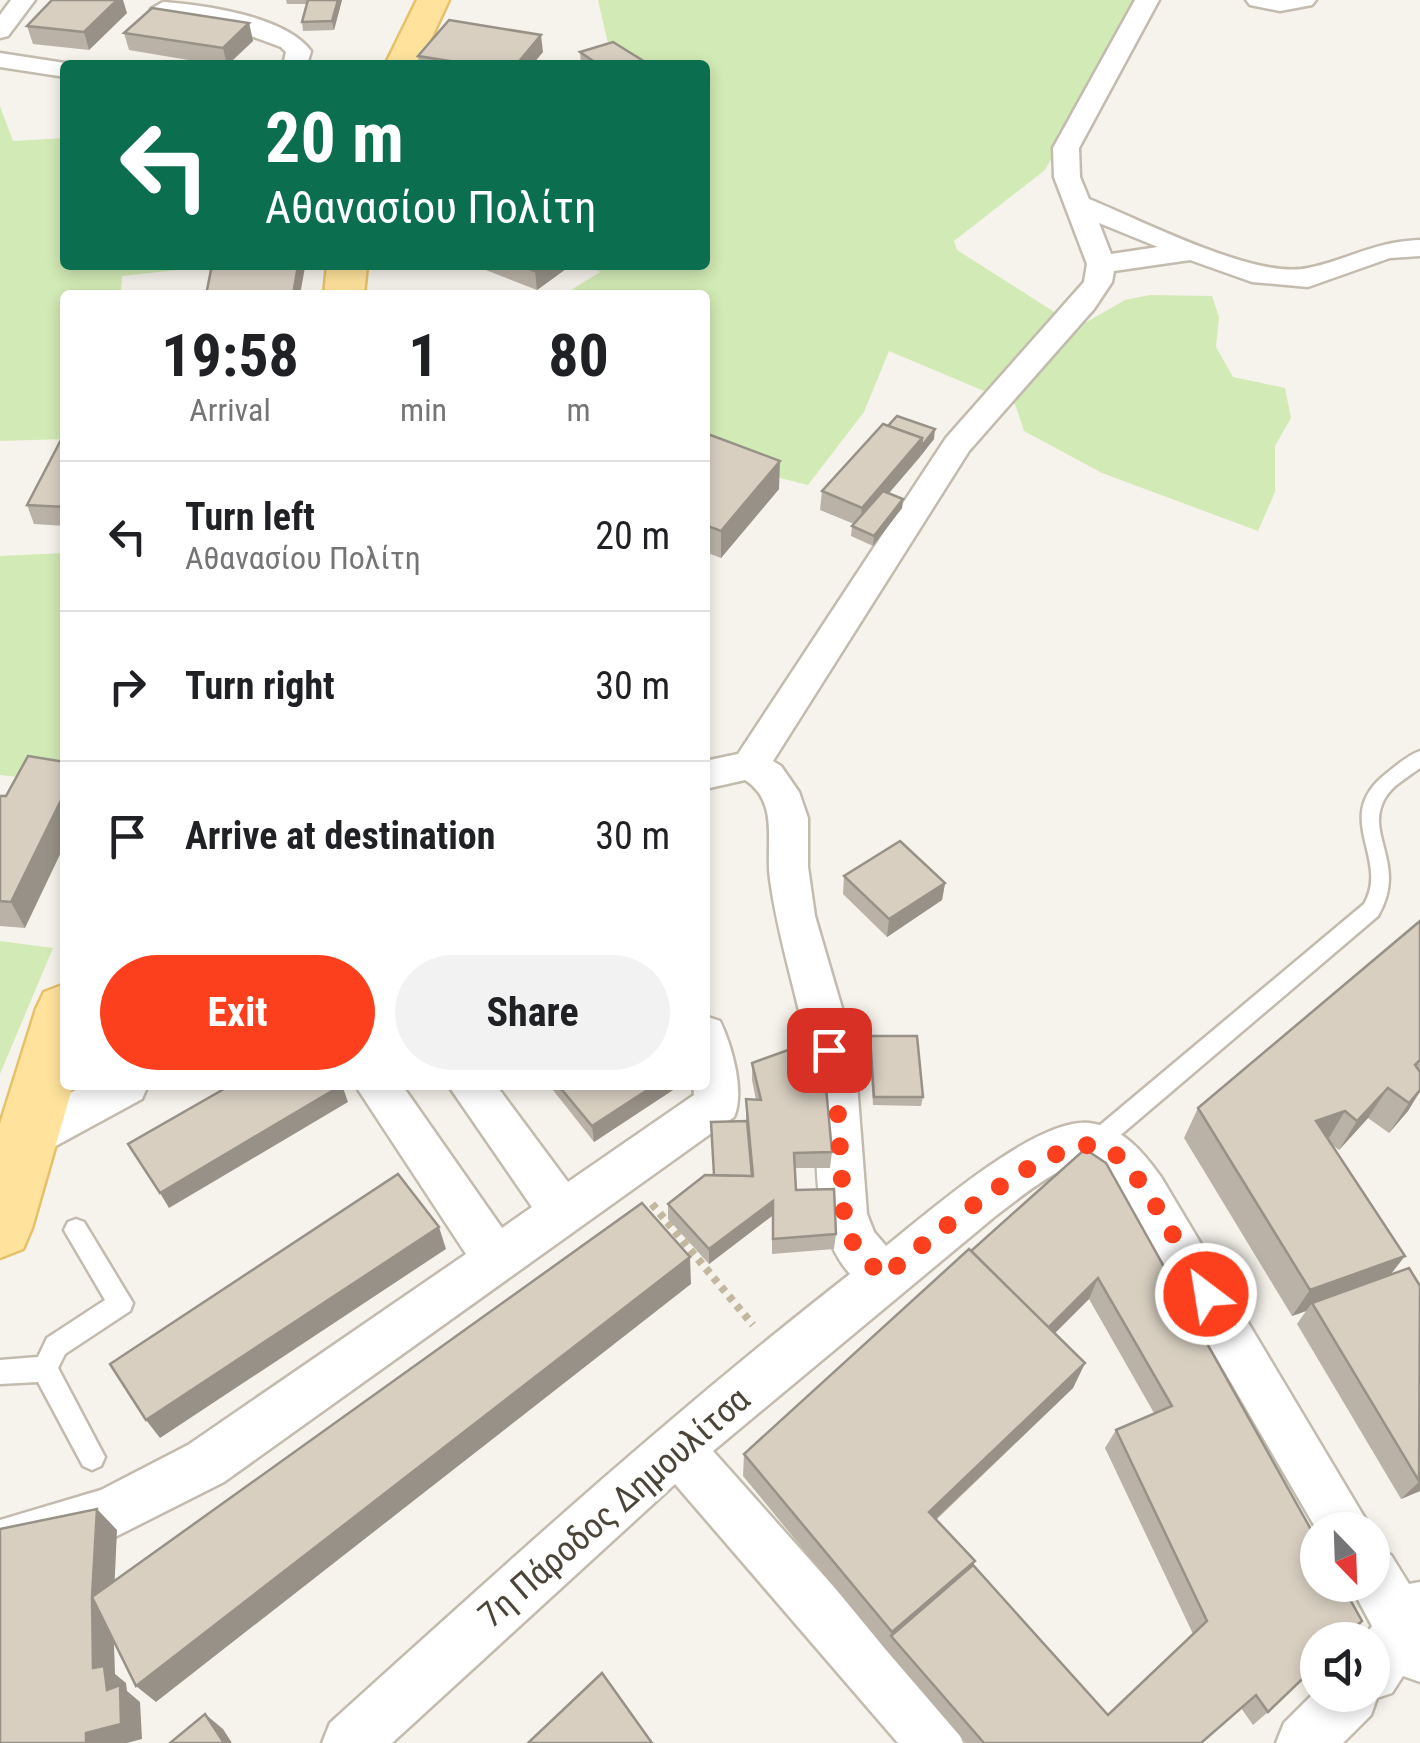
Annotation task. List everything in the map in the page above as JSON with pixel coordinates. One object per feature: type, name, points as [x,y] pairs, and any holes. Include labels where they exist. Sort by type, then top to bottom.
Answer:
[{"type":"main road","points":[[382,60],[435,1]]},
{"type":"main road","points":[[0,1228],[60,1024]]},
{"type":"street","points":[[0,31],[24,0]]},
{"type":"street","points":[[750,765],[958,444],[1084,303],[1098,282],[1101,264],[1068,177],[1066,148],[1147,0]]},
{"type":"street","points":[[1258,0],[1286,4],[1304,0]]},
{"type":"street","points":[[163,9],[216,7],[295,45],[299,51],[296,60]]},
{"type":"street","points":[[0,60],[60,69]]},
{"type":"street","points":[[1080,206],[1252,273],[1290,279],[1322,275],[1386,250],[1420,248]]},
{"type":"street","points":[[1101,264],[1192,251]]},
{"type":"street","points":[[710,774],[750,765],[768,776],[785,802],[795,916],[836,1084],[844,1214],[854,1246],[883,1277]]},
{"type":"street","points":[[0,1546],[79,1527],[164,1490],[213,1461],[718,1103],[710,1061]]},
{"type":"street","points":[[23,1141],[117,1090]]},
{"type":"street","points":[[380,1090],[497,1260]]},
{"type":"street","points":[[474,1090],[563,1212]]},
{"type":"street","points":[[1095,1143],[1123,1162],[1146,1192],[1335,1512]]},
{"type":"street","name":"7η Πάροδος Δημουλίτσα","points":[[350,1743],[677,1448],[883,1277],[1042,1158],[1075,1144],[1095,1143]]},
{"type":"street","points":[[677,1448],[935,1743]]},
{"type":"street","points":[[1390,1597],[1414,1628],[1390,1654]]},
{"type":"street","points":[[1304,1743],[1334,1712]]},
{"type":"lane","points":[[1095,1143],[1372,910],[1384,884],[1371,821],[1372,803],[1383,788],[1420,758]]},
{"type":"lane","points":[[44,1368],[56,1346],[120,1304],[76,1230]]},
{"type":"lane","points":[[0,1372],[44,1368]]},
{"type":"lane","points":[[44,1368],[92,1457]]},
{"type":"path","points":[[623,1170],[782,1360]]},
{"type":"green space","points":[[598,0],[1144,0],[1045,170],[954,241],[957,250],[1078,327],[1125,300],[1150,295],[1212,296],[1219,317],[1216,347],[1233,377],[1285,388],[1291,418],[1275,446],[1275,492],[1258,531],[1102,473],[1024,431],[1015,404],[889,351],[864,412],[808,485],[710,460],[710,290],[571,290],[600,272],[597,270],[710,270],[710,60],[612,60]]},
{"type":"green space","points":[[0,106],[13,141],[60,138],[60,270],[177,270],[122,276],[121,290],[60,290],[60,439],[0,441]]},
{"type":"green space","points":[[60,553],[60,781],[0,775],[0,556]]},
{"type":"green space","points":[[0,941],[53,948],[0,1074]]},
{"type":"building","points":[[52,0],[117,0],[84,32],[27,26]]},
{"type":"building","points":[[308,0],[338,0],[332,21],[302,22]]},
{"type":"building","points":[[152,8],[249,23],[223,48],[124,33]]},
{"type":"building","points":[[449,20],[541,35],[520,60],[443,60],[418,56]]},
{"type":"building","points":[[613,42],[642,60],[592,60],[580,52]]},
{"type":"building","points":[[211,270],[297,270],[294,290],[207,290]]},
{"type":"building","points":[[897,416],[935,429],[921,447],[922,438],[888,426]]},
{"type":"building","points":[[883,424],[922,438],[862,508],[822,491]]},
{"type":"building","points":[[710,435],[780,461],[721,531],[710,527]]},
{"type":"building","points":[[60,442],[60,507],[27,505]]},
{"type":"building","points":[[883,491],[903,499],[874,536],[852,526]]},
{"type":"building","points":[[28,756],[60,761],[60,802],[11,902],[0,901],[0,796],[6,796]]},
{"type":"building","points":[[900,841],[945,883],[889,919],[844,876]]},
{"type":"building","points":[[1420,921],[1420,1060],[1415,1065],[1420,1072],[1420,1090],[1409,1103],[1388,1088],[1357,1121],[1345,1111],[1316,1121],[1405,1256],[1310,1290],[1198,1108]]},
{"type":"building","points":[[870,1036],[917,1036],[923,1097],[874,1097]]},
{"type":"building","points":[[788,1050],[801,1078],[825,1077],[832,1152],[794,1153],[796,1190],[834,1189],[836,1234],[773,1239],[773,1201],[709,1249],[668,1204],[705,1175],[753,1176],[746,1099],[761,1100],[752,1063]]},
{"type":"building","points":[[222,1090],[334,1090],[160,1193],[128,1144]]},
{"type":"building","points":[[562,1090],[647,1090],[592,1126]]},
{"type":"building","points":[[747,1121],[752,1176],[714,1175],[711,1122]]},
{"type":"building","points":[[1085,1149],[1106,1163],[1301,1512],[1300,1602],[1351,1602],[1362,1621],[1300,1622],[1300,1681],[1268,1712],[1256,1695],[1201,1743],[984,1743],[891,1636],[973,1565],[1108,1715],[1207,1621],[1116,1430],[1172,1406],[1098,1278],[1048,1328],[971,1251]]},
{"type":"building","points":[[398,1174],[439,1227],[146,1420],[110,1364]]},
{"type":"building","points":[[642,1203],[690,1257],[136,1686],[92,1597]]},
{"type":"building","points":[[969,1249],[1085,1363],[929,1512],[975,1561],[892,1632],[744,1454]]},
{"type":"building","points":[[1409,1268],[1420,1286],[1419,1481],[1312,1303]]},
{"type":"building","points":[[97,1509],[93,1668],[104,1666],[107,1690],[120,1685],[121,1724],[86,1733],[86,1743],[0,1743],[0,1529]]},
{"type":"building","points":[[602,1673],[652,1743],[528,1743]]},
{"type":"building","points":[[205,1714],[224,1743],[170,1743]]},
{"type":"route","points":[[829,1050],[836,1084],[848,1234],[883,1277],[1042,1158],[1075,1144],[1095,1143],[1123,1162],[1146,1192],[1206,1294]]}]
